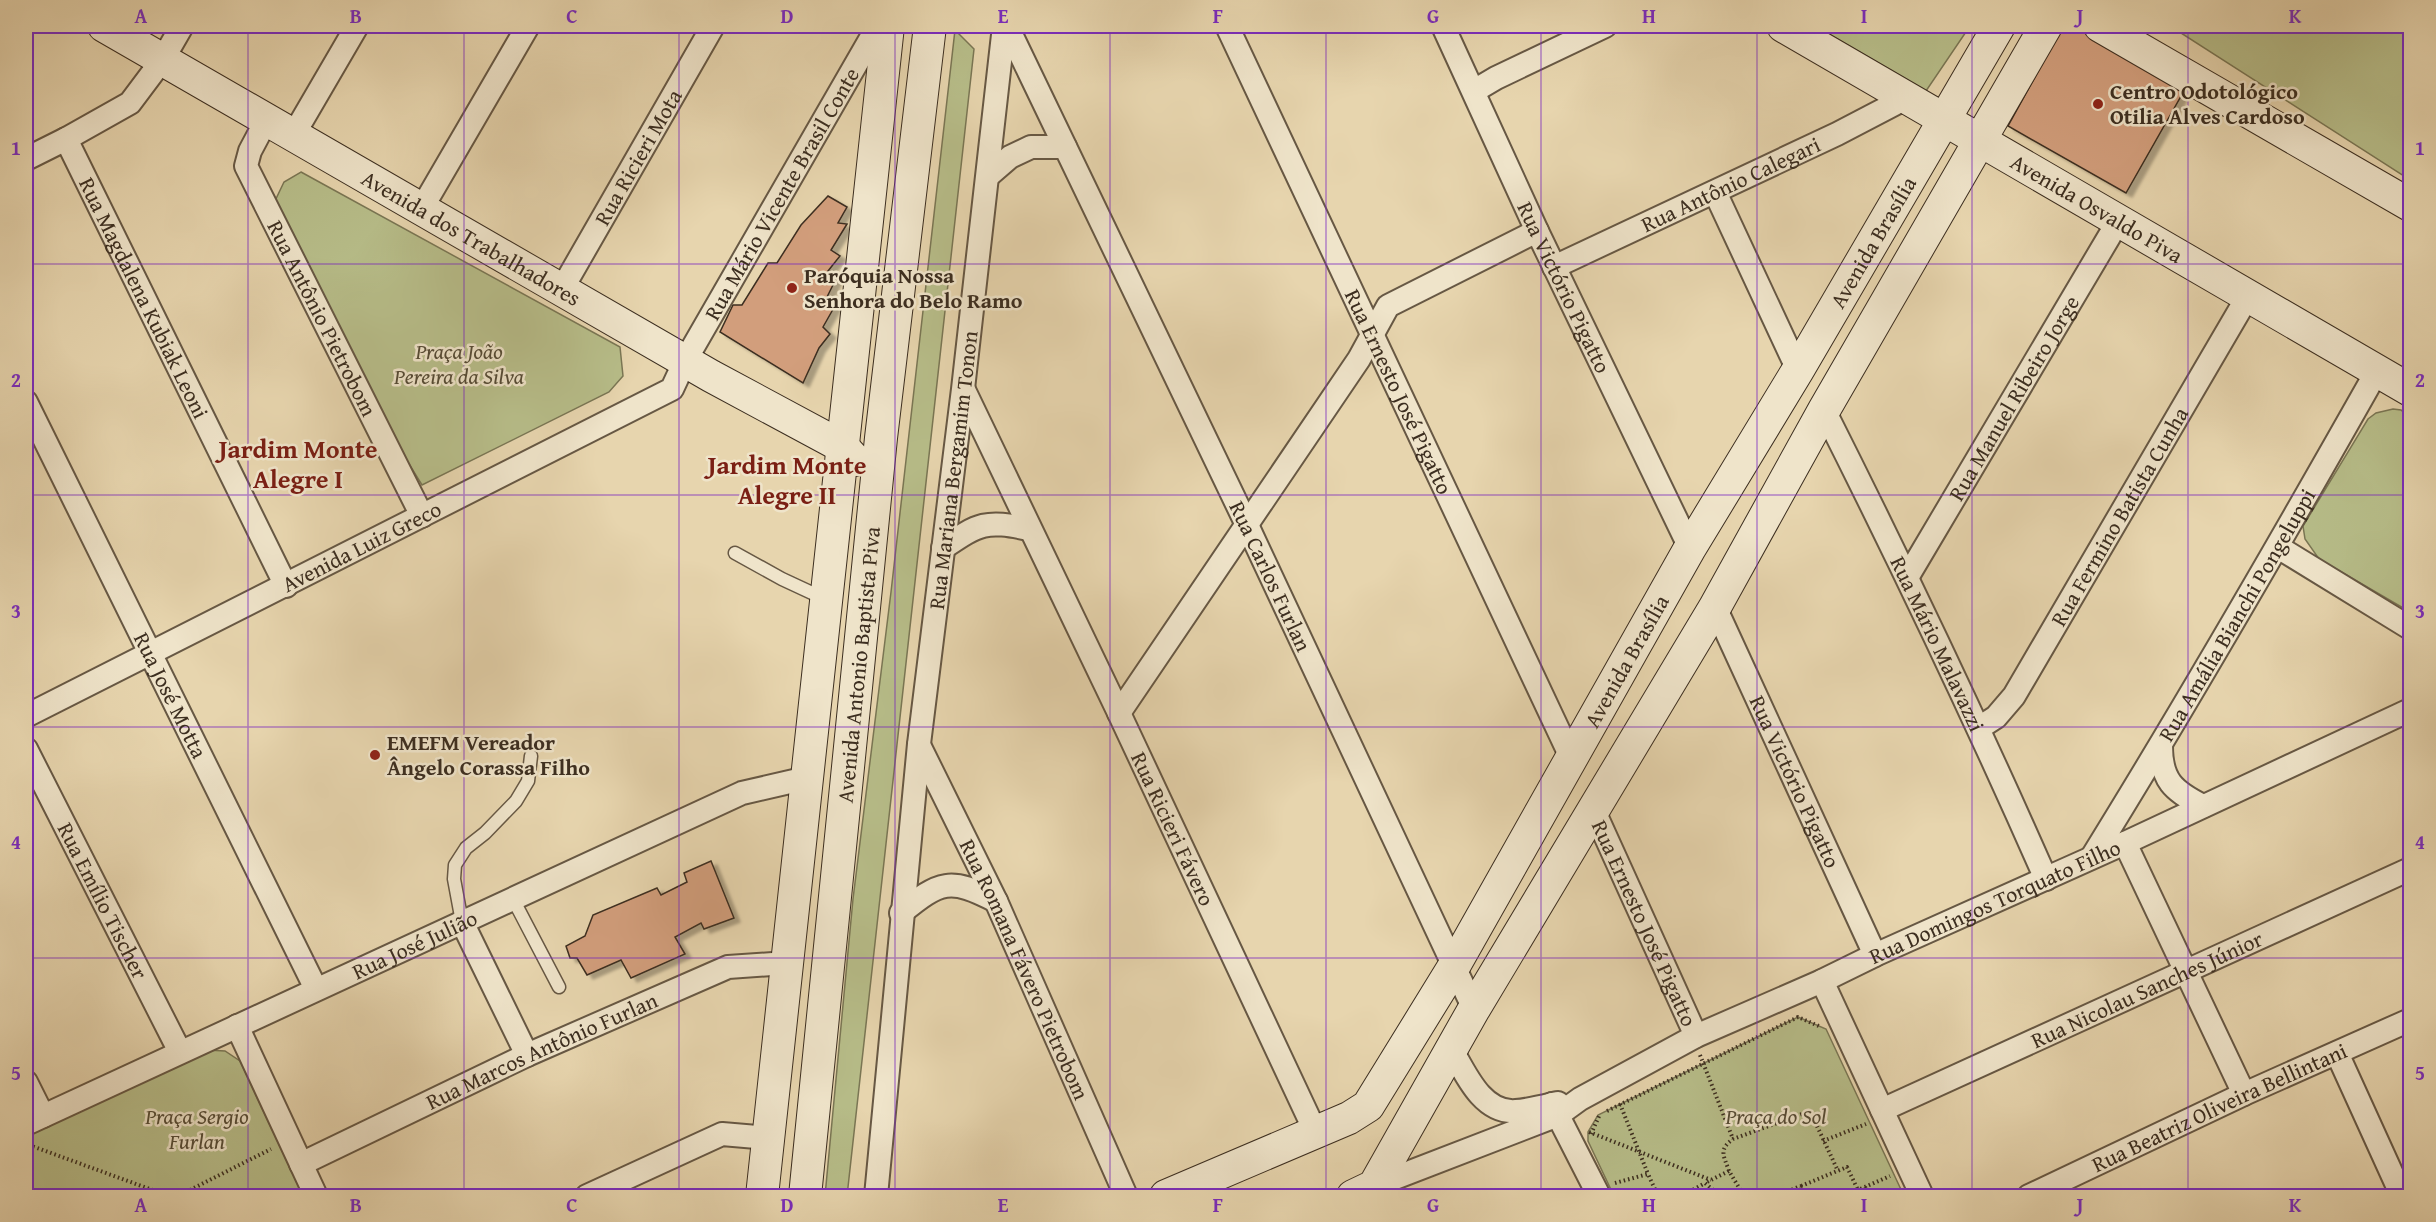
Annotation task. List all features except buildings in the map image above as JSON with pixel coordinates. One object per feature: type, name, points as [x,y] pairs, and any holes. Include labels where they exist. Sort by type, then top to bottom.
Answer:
[{"type":"main road","name":"Avenida dos Trabalhadores","points":[[104,26],[686,361],[843,447],[861,467],[876,492]]},
{"type":"main road","name":"Avenida Antonio Baptista Piva","points":[[762,1197],[888,26]]},
{"type":"main road","name":"Avenida Antonio Baptista Piva","points":[[805,1197],[876,492],[930,26]]},
{"type":"main road","name":"Avenida Osvaldo Piva","points":[[1783,26],[2410,390]]},
{"type":"main road","name":"Avenida Brasília","points":[[1166,1197],[1349,1118],[1368,1106],[1453,968],[1690,548],[1798,370],[1999,26]]},
{"type":"main road","name":"Avenida Brasília","points":[[1363,1191],[1452,1050],[1474,1009],[1715,607],[1824,410],[2046,26]]},
{"type":"main road","points":[[2100,26],[2410,205]]},
{"type":"main road","points":[[843,447],[863,446],[882,438]]},
{"type":"main road","points":[[822,636],[838,630],[852,634],[861,642]]},
{"type":"street","points":[[26,159],[130,103],[163,59],[182,26]]},
{"type":"street","points":[[294,134],[357,26]]},
{"type":"street","points":[[422,208],[528,26]]},
{"type":"street","name":"Rua Ricieri Mota","points":[[562,289],[713,26]]},
{"type":"street","name":"Rua Mário Vicente Brasil Conte","points":[[686,361],[878,26]]},
{"type":"street","name":"Rua Carlos Furlan","points":[[1005,26],[1246,525],[1474,1009]]},
{"type":"street","name":"Rua Mariana Bergamim Tonon","points":[[876,1197],[901,913],[919,744],[1005,26]]},
{"type":"street","name":"Rua Ernesto José Pigatto","points":[[1227,26],[1572,758]]},
{"type":"street","name":"Rua Victório Pigatto","points":[[1443,26],[1554,267],[1690,548]]},
{"type":"street","points":[[1474,91],[1496,78],[1605,26]]},
{"type":"street","name":"Rua Antônio Calegari","points":[[1554,267],[1837,134],[1906,98]]},
{"type":"street","name":"Rua Antônio Pietrobom","points":[[267,119],[250,151],[246,166],[422,516]]},
{"type":"street","name":"Rua Magdalena Kubiak Leoni","points":[[66,139],[286,585]]},
{"type":"street","points":[[988,176],[1010,157],[1031,147],[1065,147]]},
{"type":"street","points":[[1715,192],[1798,370]]},
{"type":"street","name":"Rua Manuel Ribeiro Jorge","points":[[1908,576],[2119,220]]},
{"type":"street","points":[[1119,713],[1359,359],[1388,306],[1537,231]]},
{"type":"street","name":"Rua Fermino Batista Cunha","points":[[1979,728],[1996,717],[2014,696],[2248,296]]},
{"type":"street","name":"Avenida Luiz Greco","points":[[26,716],[672,389],[686,361]]},
{"type":"street","name":"Rua Amália Bianchi Pongeluppi","points":[[2092,857],[2161,746],[2378,371]]},
{"type":"street","name":"Rua Ricieri Fávero","points":[[963,389],[1119,713],[1315,1131]]},
{"type":"street","name":"Rua José Motta","points":[[26,402],[316,989]]},
{"type":"street","name":"Rua Mário Malavazzi","points":[[1824,410],[1908,576],[2046,879]]},
{"type":"street","points":[[943,548],[971,530],[997,522],[1029,529]]},
{"type":"street","points":[[2278,547],[2410,628]]},
{"type":"street","name":"Rua Victório Pigatto","points":[[1715,607],[1875,955]]},
{"type":"street","name":"Rua Domingos Torquato Filho","points":[[1363,1191],[1580,1099],[1694,1037],[2125,843],[2410,710]]},
{"type":"street","name":"Rua Romana Fávero Pietrobom","points":[[919,744],[996,901],[1126,1197]]},
{"type":"street","points":[[2161,746],[2161,765],[2168,779],[2179,792],[2203,806]]},
{"type":"street","name":"Rua Emílio Tischer","points":[[26,749],[180,1052]]},
{"type":"street","name":"Rua José Julião","points":[[34,1120],[742,794],[807,778]]},
{"type":"street","name":"Rua Ernesto José Pigatto","points":[[1594,811],[1694,1037]]},
{"type":"street","points":[[2125,843],[2244,1094]]},
{"type":"street","name":"Rua Nicolau Sanches Júnior","points":[[1876,1116],[2410,869]]},
{"type":"street","points":[[901,913],[927,892],[946,884],[971,888],[996,901]]},
{"type":"street","points":[[462,922],[527,1055]]},
{"type":"street","name":"Rua Marcos Antônio Furlan","points":[[301,1164],[527,1055],[728,967],[787,963]]},
{"type":"street","points":[[1822,981],[1876,1116],[1922,1197]]},
{"type":"street","name":"Rua Beatriz Oliveira Bellintani","points":[[2029,1197],[2244,1094],[2410,1020]]},
{"type":"street","points":[[237,1026],[316,1197]]},
{"type":"street","name":"Rua Domingos Torquato Filho","points":[[1452,1050],[1476,1090],[1492,1107],[1514,1112],[1555,1109]]},
{"type":"street","points":[[2337,1053],[2402,1197]]},
{"type":"street","points":[[26,1082],[34,1120]]},
{"type":"street","points":[[1555,1109],[1608,1189]]},
{"type":"street","points":[[587,1197],[722,1134],[768,1138]]},
{"type":"lane","points":[[735,553],[782,579],[826,599]]},
{"type":"lane","points":[[462,922],[454,879],[455,865],[466,848],[485,833],[516,801],[528,781],[531,756]]},
{"type":"lane","points":[[513,899],[559,987]]},
{"type":"path","points":[[1588,1141],[1598,1115],[1798,1017],[1826,1029]]},
{"type":"path","points":[[1694,1037],[1733,1139]]},
{"type":"path","points":[[1620,1104],[1658,1197]]},
{"type":"path","points":[[1744,1197],[1729,1171],[1722,1152],[1725,1145],[1733,1139],[1810,1111],[1838,1171]]},
{"type":"path","points":[[1823,1141],[1876,1116]]},
{"type":"path","points":[[1590,1133],[1711,1180]]},
{"type":"path","points":[[26,1143],[169,1197]]},
{"type":"path","points":[[178,1197],[274,1148],[278,1156]]},
{"type":"path","points":[[1844,1197],[1894,1175],[1889,1165]]},
{"type":"path","points":[[1774,1197],[1847,1167],[1858,1190]]},
{"type":"path","points":[[1690,1197],[1689,1192],[1729,1171]]},
{"type":"path","points":[[1608,1189],[1648,1174]]},
{"type":"path","points":[[1705,1183],[1720,1197]]},
{"type":"path","points":[[1801,1186],[1806,1197]]},
{"type":"path","points":[[1865,1187],[1870,1197]]},
{"type":"green space","points":[[1815,26],[1970,26],[1926,91]]},
{"type":"green space","points":[[2170,26],[2410,26],[2410,180]]},
{"type":"green space","points":[[955,30],[974,49],[847,1196],[825,1196],[853,899],[891,592]]},
{"type":"green space","name":"Praça João Pereira da Silva","points":[[301,172],[620,347],[623,376],[609,392],[422,485],[391,435],[274,203],[284,182]]},
{"type":"green space","points":[[2393,409],[2401,410],[2410,418],[2410,612],[2319,559],[2305,539],[2303,526],[2368,419],[2376,413]]},
{"type":"green space","name":"Praça do Sol","points":[[1798,1017],[1826,1029],[1904,1196],[1614,1196],[1588,1141],[1588,1132],[1598,1115]]},
{"type":"green space","name":"Praça Sergio Furlan","points":[[207,1050],[225,1051],[240,1061],[303,1196],[26,1196],[26,1135]]},
{"type":"place","name":"Centro Odotológico Otilia Alves Cardoso","points":[[2098,104]]},
{"type":"place","name":"Paróquia Nossa Senhora do Belo Ramo","points":[[792,288]]},
{"type":"place","name":"EMEFM Vereador Ângelo Corassa Filho","points":[[375,755]]},
{"type":"district","name":"Jardim Monte Alegre I","points":[[298,464]]},
{"type":"district","name":"Jardim Monte Alegre II","points":[[787,480]]}]
